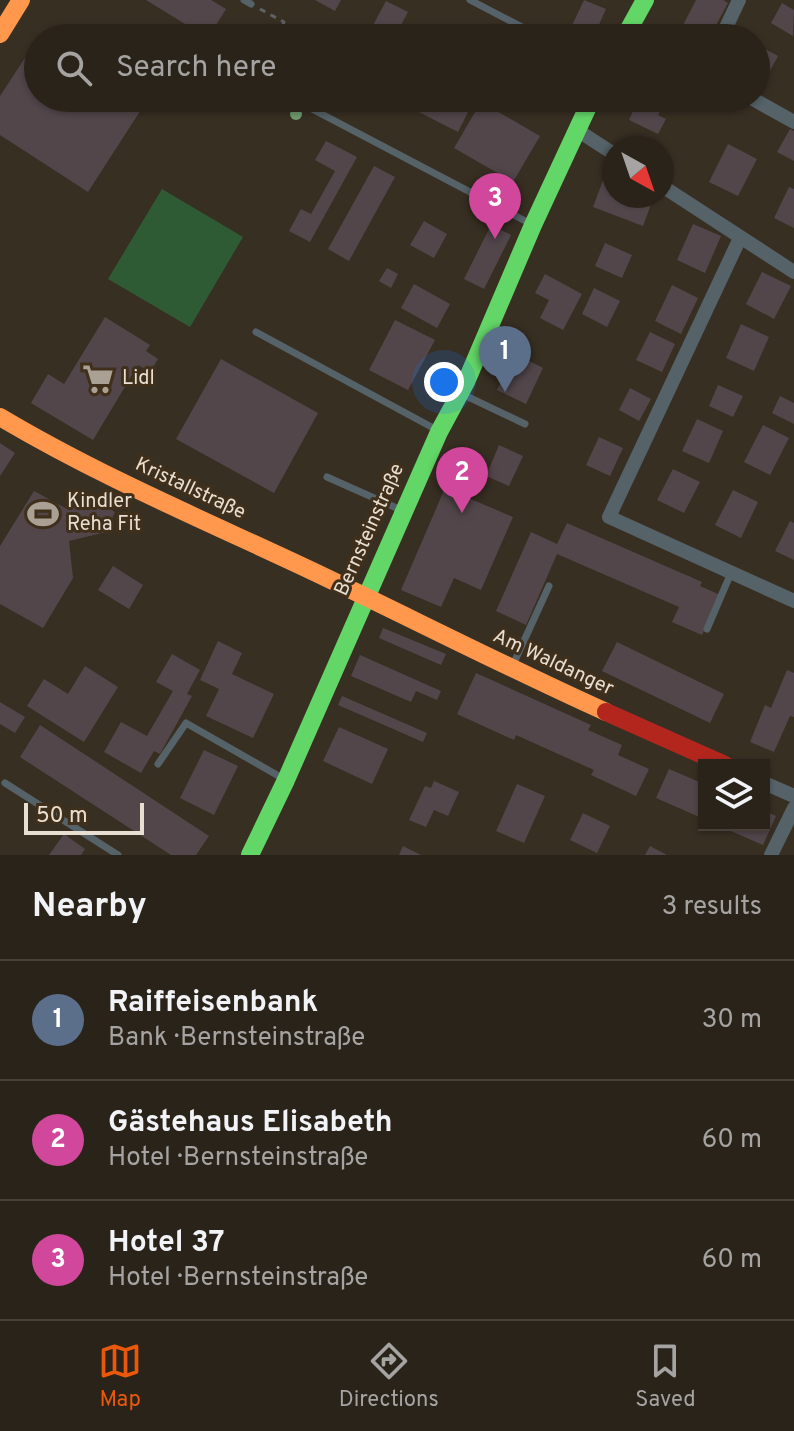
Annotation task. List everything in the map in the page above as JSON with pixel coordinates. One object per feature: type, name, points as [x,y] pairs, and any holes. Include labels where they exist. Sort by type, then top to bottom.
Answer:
[{"type":"street","points":[[0,34],[21,0]]},
{"type":"street","points":[[632,24],[645,0]]},
{"type":"street","points":[[728,24],[739,0]]},
{"type":"street","points":[[770,109],[794,122]]},
{"type":"street","name":"Bernsteinstraße","points":[[250,855],[585,112]]},
{"type":"street","points":[[577,130],[602,146]]},
{"type":"street","points":[[674,194],[794,272]]},
{"type":"street","points":[[740,238],[609,517],[794,601]]},
{"type":"street","name":"Kristallstraße","points":[[0,417],[61,453],[365,596]]},
{"type":"street","name":"Am Waldanger","points":[[365,596],[511,669],[712,759]]},
{"type":"street","points":[[770,786],[794,796]]},
{"type":"street","points":[[771,855],[794,808]]},
{"type":"lane","points":[[470,0],[516,24]]},
{"type":"lane","points":[[318,112],[533,225]]},
{"type":"lane","points":[[256,332],[439,432]]},
{"type":"lane","points":[[460,393],[525,424]]},
{"type":"lane","points":[[327,477],[403,511]]},
{"type":"lane","points":[[707,629],[731,573]]},
{"type":"lane","points":[[511,669],[549,586]]},
{"type":"lane","points":[[158,764],[186,723],[286,780]]},
{"type":"lane","points":[[5,783],[118,855]]},
{"type":"path","points":[[248,2],[283,24]]},
{"type":"green space","points":[[162,189],[243,237],[190,327],[108,279]]},
{"type":"building","points":[[146,0],[211,0],[226,9],[217,24],[185,24]]},
{"type":"building","points":[[315,0],[341,0],[335,11]]},
{"type":"building","points":[[584,0],[606,9],[599,24],[573,24]]},
{"type":"building","points":[[696,0],[723,0],[728,3],[717,24],[684,24]]},
{"type":"building","points":[[386,1],[408,12],[402,24],[374,24]]},
{"type":"building","points":[[782,3],[794,10],[793,36],[771,23]]},
{"type":"building","points":[[770,52],[778,56],[770,71]]},
{"type":"building","points":[[24,59],[24,112],[139,112],[88,192],[0,135],[0,96]]},
{"type":"building","points":[[419,112],[468,112],[458,132]]},
{"type":"building","points":[[475,112],[498,112],[540,136],[513,182],[454,148]]},
{"type":"building","points":[[633,112],[660,112],[658,115],[666,119],[658,134],[629,120]]},
{"type":"building","points":[[790,129],[794,131],[794,161],[777,152]]},
{"type":"building","points":[[326,141],[357,157],[310,242],[289,231],[301,209],[311,214],[335,171],[315,160]]},
{"type":"building","points":[[728,144],[757,159],[738,196],[709,182]]},
{"type":"building","points":[[374,166],[395,177],[349,261],[328,249]]},
{"type":"building","points":[[602,183],[602,208],[650,208],[643,226],[593,207]]},
{"type":"building","points":[[789,187],[794,189],[794,228],[774,218]]},
{"type":"building","points":[[424,221],[447,234],[434,258],[410,245]]},
{"type":"building","points":[[693,224],[721,236],[705,273],[677,260]]},
{"type":"building","points":[[491,225],[511,235],[484,289],[464,279]]},
{"type":"building","points":[[605,243],[632,255],[622,278],[595,266]]},
{"type":"building","points":[[387,268],[398,274],[391,288],[379,281]]},
{"type":"building","points":[[762,272],[791,286],[774,319],[746,304]]},
{"type":"building","points":[[545,274],[582,294],[563,330],[540,318],[549,300],[535,293]]},
{"type":"building","points":[[414,284],[450,304],[437,328],[401,308]]},
{"type":"building","points":[[672,285],[698,298],[681,334],[655,321]]},
{"type":"building","points":[[594,288],[620,301],[607,327],[582,314]]},
{"type":"building","name":"Lidl","points":[[105,317],[150,345],[146,351],[158,359],[150,372],[138,365],[93,440],[31,403],[48,374],[64,384]]},
{"type":"building","points":[[395,320],[435,340],[408,390],[369,370]]},
{"type":"building","points":[[741,324],[769,337],[754,371],[726,358]]},
{"type":"building","points":[[650,332],[675,344],[662,372],[636,360]]},
{"type":"building","points":[[515,354],[543,368],[526,404],[497,390]]},
{"type":"building","points":[[221,359],[318,413],[274,493],[176,439]]},
{"type":"building","points":[[718,385],[743,396],[733,417],[709,406]]},
{"type":"building","points":[[630,388],[651,399],[639,421],[619,410]]},
{"type":"building","points":[[780,396],[794,403],[794,424],[772,413]]},
{"type":"building","points":[[697,419],[723,431],[709,463],[682,451]]},
{"type":"building","points":[[763,425],[789,438],[770,475],[744,462]]},
{"type":"building","points":[[599,437],[623,448],[610,476],[586,465]]},
{"type":"building","points":[[0,443],[15,453],[0,476]]},
{"type":"building","points":[[499,445],[523,456],[509,486],[486,476]]},
{"type":"building","points":[[673,469],[700,482],[684,513],[657,500]]},
{"type":"building","points":[[445,488],[513,517],[481,590],[454,578],[441,607],[401,590]]},
{"type":"building","points":[[733,490],[758,502],[741,538],[715,525]]},
{"type":"building","points":[[34,491],[67,509],[97,502],[115,512],[106,532],[69,541],[73,578],[43,628],[0,604],[0,546]]},
{"type":"building","points":[[790,521],[794,523],[794,560],[775,551]]},
{"type":"building","points":[[567,523],[702,582],[700,586],[720,595],[702,635],[672,622],[679,607],[557,554],[526,625],[496,611],[531,532],[557,544]]},
{"type":"building","points":[[113,566],[143,585],[129,609],[98,590]]},
{"type":"building","points":[[383,628],[446,654],[441,665],[379,638]]},
{"type":"building","points":[[218,641],[242,653],[232,674],[274,694],[253,738],[206,716],[219,689],[200,680]]},
{"type":"building","points":[[617,642],[724,694],[710,723],[602,671]]},
{"type":"building","points":[[172,654],[200,670],[187,694],[192,696],[160,754],[154,751],[141,773],[104,752],[121,722],[147,736],[173,691],[156,682]]},
{"type":"building","points":[[360,655],[441,691],[437,700],[416,691],[411,702],[351,676]]},
{"type":"building","points":[[85,666],[118,687],[84,742],[27,706],[44,679],[68,694]]},
{"type":"building","points":[[787,670],[794,673],[794,717],[790,716],[774,752],[750,742],[765,705],[771,708]]},
{"type":"building","points":[[476,673],[591,725],[588,730],[622,745],[618,755],[649,769],[636,796],[591,775],[594,770],[516,735],[514,740],[457,714]]},
{"type":"building","points":[[342,696],[427,733],[423,742],[338,705]]},
{"type":"building","points":[[0,702],[25,717],[15,733],[0,724]]},
{"type":"building","points":[[40,725],[209,836],[196,855],[171,855],[20,757]]},
{"type":"building","points":[[339,727],[388,749],[372,784],[323,761]]},
{"type":"building","points":[[204,750],[238,766],[214,815],[180,798]]},
{"type":"building","points":[[669,769],[698,781],[698,816],[656,798]]},
{"type":"building","points":[[434,781],[459,792],[448,816],[434,810],[426,827],[409,820],[425,786],[431,788]]},
{"type":"building","points":[[517,784],[545,796],[524,843],[496,831]]},
{"type":"building","points":[[583,813],[610,826],[597,853],[570,840]]},
{"type":"building","points":[[770,814],[776,816],[770,829]]},
{"type":"building","points":[[731,831],[769,831],[763,845]]},
{"type":"building","points":[[64,834],[85,849],[81,855],[49,855]]},
{"type":"building","points":[[403,846],[421,855],[399,855]]},
{"type":"building","points":[[650,846],[667,855],[645,855]]},
{"type":"traffic: fast","points":[[632,24],[645,0]]},
{"type":"traffic: fast","points":[[250,855],[585,112]]},
{"type":"traffic: slow","points":[[0,34],[21,0]]},
{"type":"traffic: slow","points":[[0,417],[114,478],[606,712]]},
{"type":"traffic: jam","points":[[606,712],[712,759]]},
{"type":"place","name":"Hotel 37","points":[[495,239]]},
{"type":"place","name":"Lidl","points":[[98,379]]},
{"type":"place","name":"Raiffeisenbank","points":[[505,392]]},
{"type":"place","name":"Gästehaus Elisabeth","points":[[462,513]]},
{"type":"place","name":"Kindler Reha Fit","points":[[43,514]]}]
